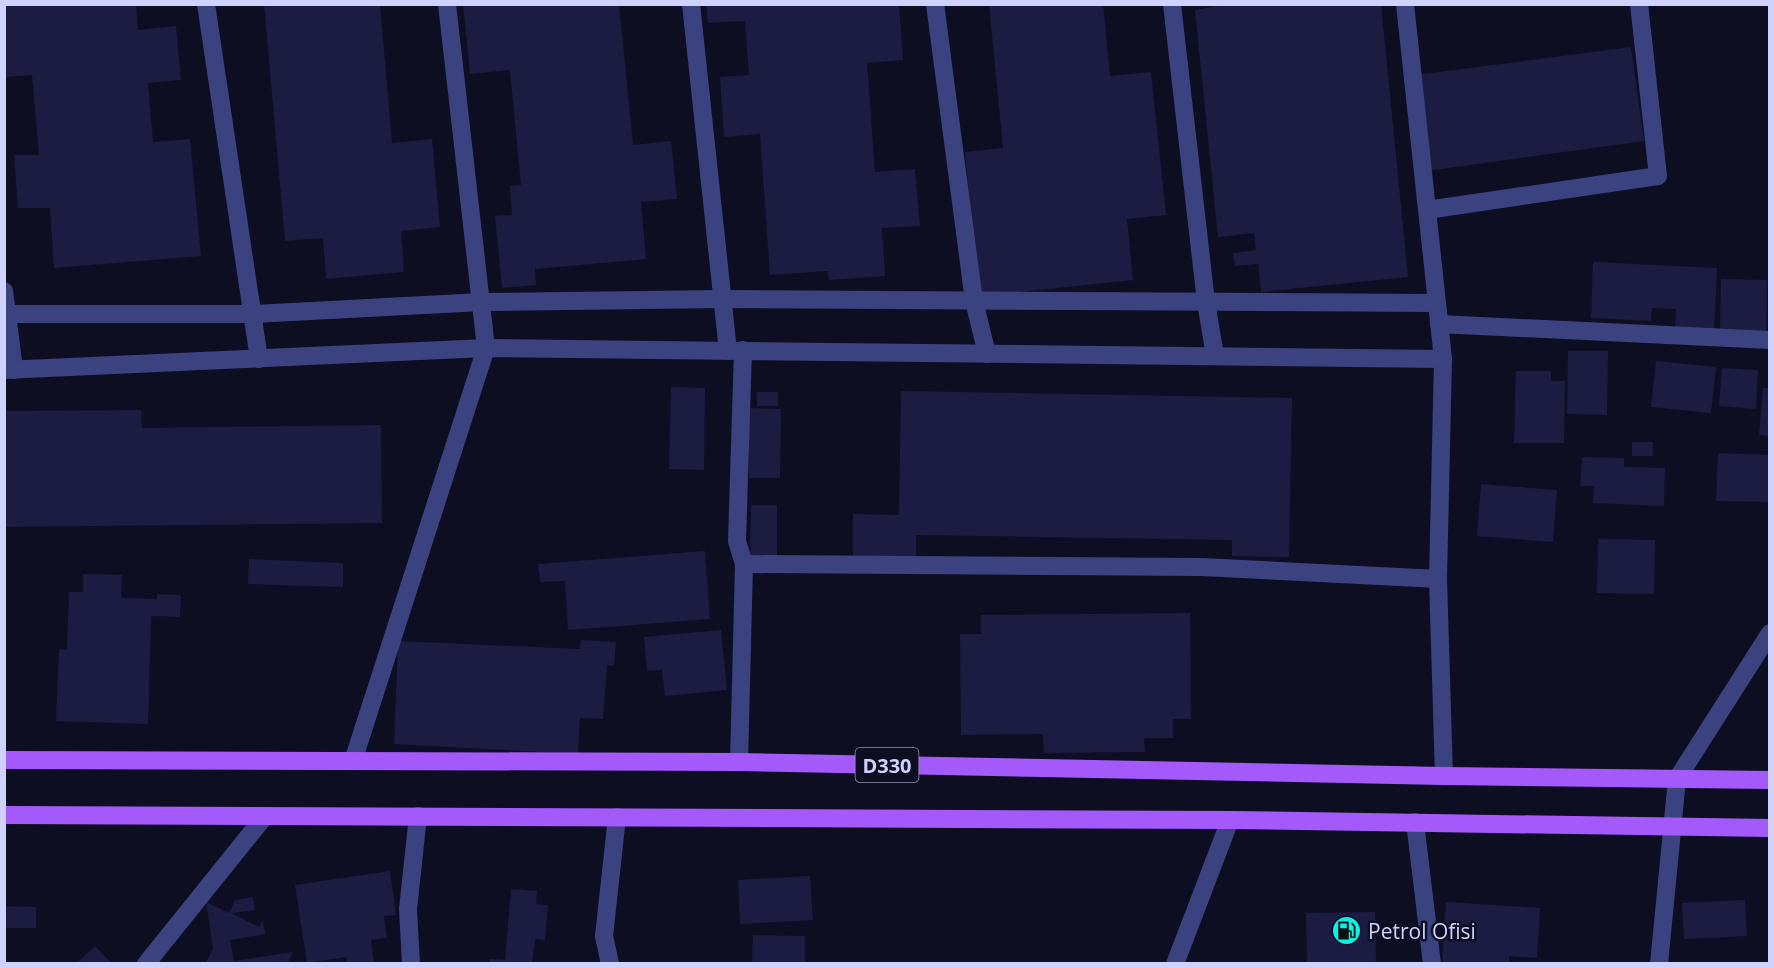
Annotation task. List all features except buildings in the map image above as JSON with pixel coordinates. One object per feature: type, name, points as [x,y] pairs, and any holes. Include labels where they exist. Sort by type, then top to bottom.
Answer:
[{"type":"main road","name":"D330","points":[[4,760],[740,762],[1770,780]]},
{"type":"main road","points":[[4,815],[1230,820],[1770,828]]},
{"type":"street","points":[[206,4],[259,359]]},
{"type":"street","points":[[352,761],[486,348],[447,4]]},
{"type":"street","points":[[691,4],[722,299],[736,350],[737,541],[744,564],[740,762]]},
{"type":"street","points":[[935,4],[974,301],[987,354]]},
{"type":"street","points":[[1172,4],[1206,302],[1215,356]]},
{"type":"street","points":[[1404,4],[1443,359],[1438,579],[1444,776]]},
{"type":"street","points":[[1427,210],[1658,176],[1639,4]]},
{"type":"street","points":[[4,291],[9,370],[486,348],[1443,359]]},
{"type":"street","points":[[6,314],[252,314],[481,302],[722,299],[1437,303]]},
{"type":"street","points":[[1439,324],[1770,340]]},
{"type":"street","points":[[744,564],[1202,567],[1438,579]]},
{"type":"street","points":[[1659,963],[1677,779],[1770,633]]},
{"type":"street","points":[[146,963],[265,816]]},
{"type":"street","points":[[411,963],[408,909],[418,816]]},
{"type":"street","points":[[610,963],[604,936],[617,817]]},
{"type":"street","points":[[1175,963],[1230,820]]},
{"type":"street","points":[[1415,822],[1432,963]]},
{"type":"place","name":"Petrol Ofisi","points":[[1347,931]]}]
